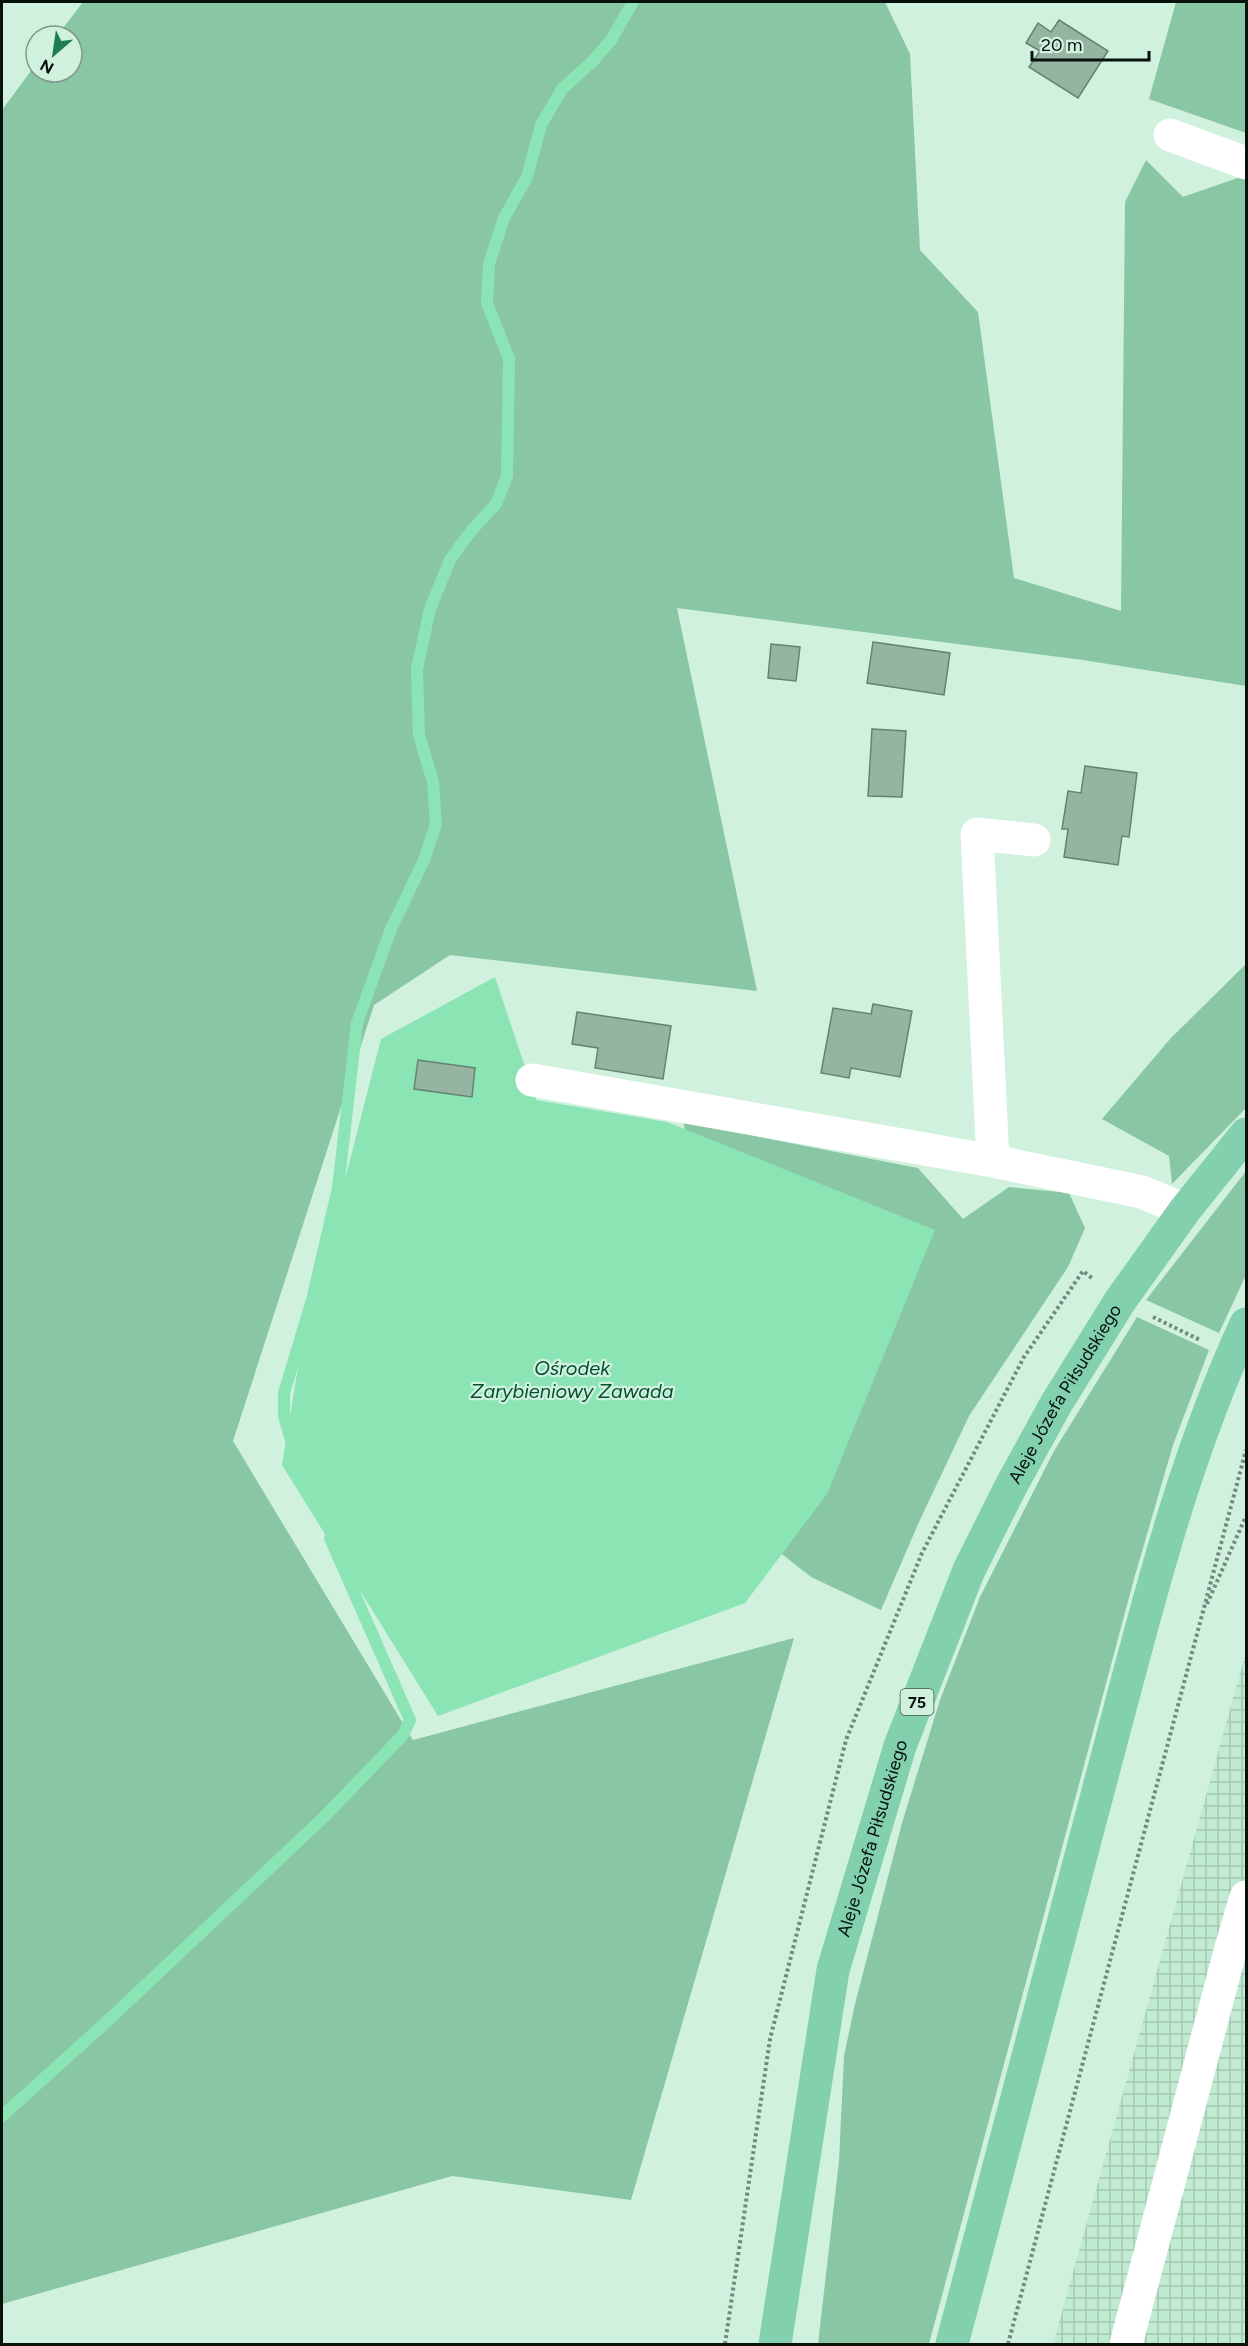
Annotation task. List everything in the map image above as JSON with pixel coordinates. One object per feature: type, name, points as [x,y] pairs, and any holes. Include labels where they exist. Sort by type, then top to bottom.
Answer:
[{"type":"main road","name":"Aleje Józefa Piłsudskiego","points":[[775,2344],[833,1970],[900,1746],[969,1570],[1056,1404],[1119,1301],[1185,1210],[1246,1134]]},
{"type":"main road","points":[[952,2344],[1132,1665],[1187,1472],[1246,1324]]},
{"type":"lane","points":[[1170,135],[1246,163]]},
{"type":"lane","points":[[993,1161],[977,834],[1034,840]]},
{"type":"lane","points":[[532,1080],[993,1161],[1142,1192],[1185,1210]]},
{"type":"lane","points":[[1126,2344],[1246,1897]]},
{"type":"path","points":[[1083,1271],[1119,1301],[1232,1355]]},
{"type":"path","points":[[1008,2344],[1246,1450]]},
{"type":"path","points":[[1202,1616],[1246,1516]]},
{"type":"shaded area","points":[[83,2],[885,2],[910,54],[920,250],[978,312],[1014,578],[1121,611],[1125,202],[1146,160],[1183,197],[1246,175],[1246,686],[1083,660],[677,608],[757,991],[450,955],[374,1005],[233,1441],[413,1740],[794,1638],[631,2200],[452,2176],[2,2304],[2,110],[24,80],[24,84],[84,84],[84,24],[66,24]]},
{"type":"shaded area","points":[[1176,2],[1246,2],[1246,133],[1149,99]]},
{"type":"shaded area","points":[[1246,964],[1246,1108],[1172,1184],[1169,1156],[1102,1119],[1170,1039]]},
{"type":"shaded area","points":[[683,1122],[918,1168],[963,1219],[1009,1187],[1069,1193],[1085,1228],[1068,1267],[969,1416],[881,1610],[811,1577],[751,1530],[711,1222]]},
{"type":"shaded area","points":[[1246,1171],[1246,1275],[1219,1333],[1146,1300]]},
{"type":"shaded area","points":[[1137,1317],[1209,1350],[1173,1445],[1134,1579],[929,2344],[818,2344],[839,2161],[844,2056],[855,2004],[902,1823],[940,1700],[980,1597],[1054,1451]]},
{"type":"shaded area","points":[[1246,1652],[1246,2344],[1053,2344]]},
{"type":"water","name":"Ośrodek Zarybieniowy Zawada","points":[[495,977],[536,1100],[667,1122],[935,1230],[827,1494],[745,1603],[438,1716],[282,1465],[300,1355],[381,1039]]},
{"type":"building","points":[[1059,20],[1108,51],[1078,98],[1029,67],[1040,51],[1026,43],[1038,23],[1051,32]]},
{"type":"building","points":[[873,642],[950,653],[944,695],[867,683]]},
{"type":"building","points":[[771,644],[800,647],[796,681],[768,678]]},
{"type":"building","points":[[872,729],[906,731],[902,797],[868,796]]},
{"type":"building","points":[[1085,766],[1137,773],[1129,837],[1122,836],[1118,865],[1064,857],[1068,829],[1062,829],[1068,791],[1081,793]]},
{"type":"building","points":[[873,1004],[912,1011],[900,1077],[851,1068],[849,1078],[821,1073],[833,1008],[871,1014]]},
{"type":"building","points":[[577,1012],[671,1026],[663,1079],[595,1068],[598,1048],[572,1044]]},
{"type":"building","points":[[418,1060],[475,1068],[472,1097],[414,1089]]},
{"type":"waterway","points":[[292,1444],[284,1416],[284,1393],[312,1300],[338,1188],[357,1023],[391,929],[424,860],[436,824],[433,782],[419,735],[417,669],[430,609],[450,560],[471,531],[496,504],[507,476],[509,359],[487,303],[489,264],[504,218],[527,177],[541,125],[562,89],[593,61],[611,40],[633,2]]},
{"type":"waterway","points":[[2,2116],[103,2025],[325,1816],[403,1735],[410,1720],[330,1538]]}]
